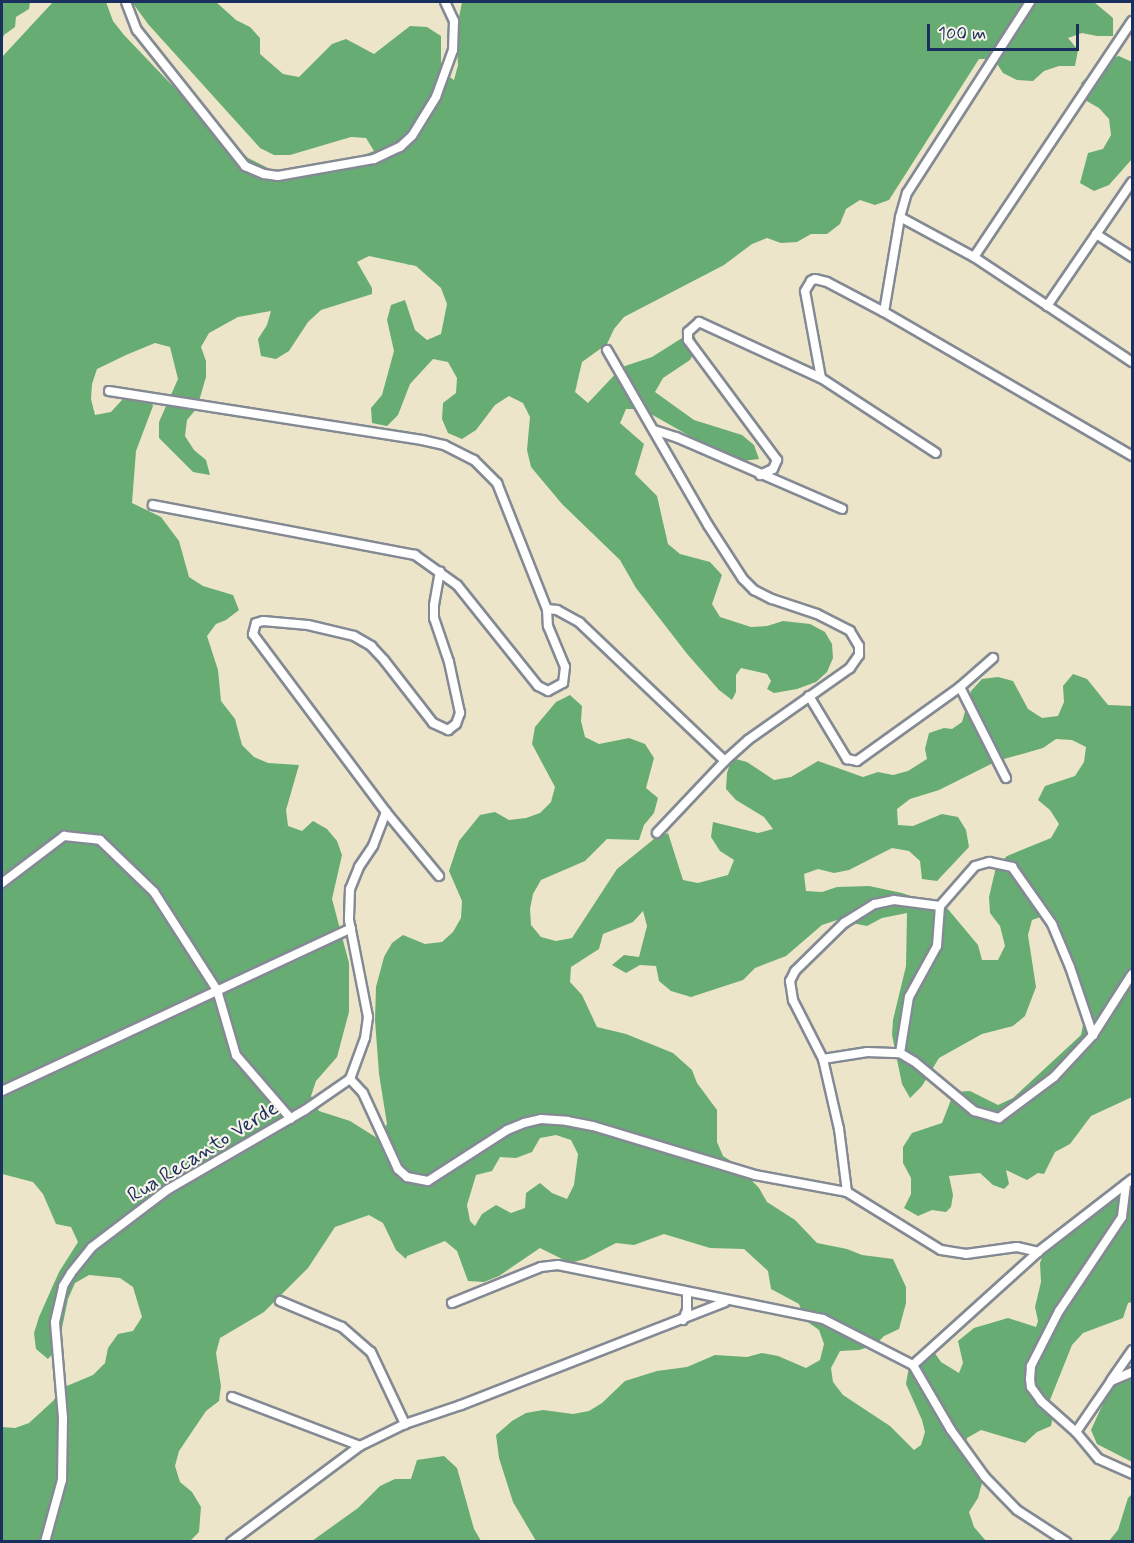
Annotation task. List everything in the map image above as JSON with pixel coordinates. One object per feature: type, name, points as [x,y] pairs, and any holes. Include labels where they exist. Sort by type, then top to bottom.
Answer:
[{"type":"street","points":[[126,2],[136,30],[245,166],[264,174],[278,176],[374,159],[400,147],[412,136],[436,97],[453,50],[454,21],[445,2]]},
{"type":"street","points":[[884,312],[900,217],[916,177],[1030,2]]},
{"type":"street","points":[[974,257],[1132,21]]},
{"type":"street","points":[[1047,306],[1132,182]]},
{"type":"street","points":[[900,217],[974,257],[1132,362]]},
{"type":"street","points":[[1096,234],[1132,258]]},
{"type":"street","points":[[820,378],[806,291],[811,281],[827,282],[884,312],[1132,456]]},
{"type":"street","points":[[760,474],[773,469],[777,460],[688,339],[688,332],[699,322],[708,324],[820,378],[936,453]]},
{"type":"street","points":[[607,350],[708,525],[743,579],[754,590],[817,614],[850,631],[859,646],[856,661],[748,740],[725,761],[657,834]]},
{"type":"street","points":[[109,391],[422,440],[459,451],[480,465],[497,483],[547,609],[548,626],[565,667],[562,683],[548,691],[538,686],[457,585],[415,555],[153,505]]},
{"type":"street","points":[[654,430],[676,437],[842,509]]},
{"type":"street","points":[[439,876],[386,812],[255,638],[254,630],[259,621],[274,621],[329,628],[354,636],[371,646],[384,660],[433,723],[448,730],[456,724],[460,713],[449,662],[434,618],[440,572]]},
{"type":"street","points":[[547,609],[556,610],[580,623],[725,761]]},
{"type":"street","points":[[809,696],[838,747],[847,759],[853,761],[869,754],[960,687],[993,658]]},
{"type":"street","points":[[960,687],[1006,778]]},
{"type":"street","points":[[386,812],[373,846],[350,889],[351,928],[368,1017],[365,1038],[350,1079],[363,1094],[398,1169],[407,1177],[416,1181],[428,1181],[507,1130],[541,1119],[593,1125],[755,1175],[847,1192],[941,1250],[966,1254],[1017,1247],[1038,1252]]},
{"type":"street","points":[[2,883],[64,836],[100,840],[154,892],[217,990],[236,1055],[291,1119]]},
{"type":"street","points":[[900,1053],[909,997],[937,946],[940,906],[975,866],[989,862],[1012,867],[1058,936],[1093,1035]]},
{"type":"street","points":[[847,1192],[839,1130],[824,1059],[793,1000],[789,987],[795,971],[844,924],[874,904],[894,900],[940,906]]},
{"type":"street","points":[[2,1091],[351,928]]},
{"type":"street","points":[[824,1059],[867,1052],[900,1053],[915,1062],[974,1111],[999,1118],[1054,1077],[1093,1035],[1132,974]]},
{"type":"street","name":"Rua Recanto Verde","points":[[45,1542],[62,1480],[63,1418],[55,1322],[63,1286],[92,1247],[167,1190],[291,1119],[350,1079]]},
{"type":"street","points":[[913,1365],[1038,1252],[1129,1181]]},
{"type":"street","points":[[1129,1181],[1122,1217],[1059,1311],[1031,1366],[1032,1388],[1036,1394],[1076,1432],[1099,1459],[1132,1474]]},
{"type":"street","points":[[452,1303],[551,1265],[823,1319],[913,1365],[951,1430],[985,1477],[1017,1510],[1066,1542]]},
{"type":"street","points":[[683,1320],[687,1310],[687,1292]]},
{"type":"street","points":[[280,1301],[342,1327],[371,1352],[405,1424]]},
{"type":"street","points":[[231,1542],[360,1446],[405,1424],[461,1406],[683,1320],[726,1301]]},
{"type":"street","points":[[1076,1432],[1132,1350]]},
{"type":"street","points":[[1111,1381],[1132,1372]]},
{"type":"street","points":[[232,1397],[360,1446]]},
{"type":"green space","points":[[2,2],[30,2],[29,9],[16,17],[15,27],[4,35],[2,41]]},
{"type":"green space","points":[[53,2],[106,2],[113,21],[124,35],[211,126],[248,158],[278,173],[345,162],[374,151],[366,138],[351,137],[290,155],[274,155],[260,148],[148,24],[132,2],[216,2],[236,20],[250,27],[260,38],[260,54],[283,74],[299,77],[332,44],[346,39],[374,54],[410,26],[427,27],[441,36],[441,71],[454,80],[458,65],[456,33],[462,2],[1094,2],[1113,18],[1113,36],[1082,33],[1068,38],[1078,50],[1075,66],[1059,66],[1044,71],[1033,81],[1017,80],[1003,73],[994,59],[979,59],[889,200],[875,205],[860,200],[846,209],[840,224],[827,234],[811,234],[797,242],[781,243],[767,238],[752,244],[724,265],[624,317],[614,329],[607,344],[582,362],[575,392],[588,403],[622,367],[652,357],[693,331],[698,346],[690,360],[663,378],[655,392],[694,420],[742,435],[754,445],[759,459],[742,461],[727,457],[642,409],[626,409],[620,423],[644,444],[635,474],[657,496],[668,544],[680,554],[710,562],[722,575],[712,604],[720,617],[751,627],[767,626],[783,621],[810,624],[825,632],[832,644],[833,658],[827,672],[816,682],[797,689],[774,693],[767,689],[771,681],[767,674],[741,668],[736,675],[736,692],[732,700],[719,690],[688,655],[636,588],[620,560],[562,504],[531,467],[527,450],[530,417],[523,403],[509,396],[495,405],[476,430],[462,439],[448,433],[442,419],[443,403],[456,393],[457,378],[448,362],[433,359],[410,384],[398,415],[387,426],[372,423],[371,408],[382,395],[394,351],[387,320],[391,305],[405,300],[415,330],[427,340],[441,334],[447,304],[441,288],[416,266],[369,256],[357,262],[372,288],[372,294],[321,310],[308,322],[289,351],[276,359],[261,356],[258,339],[267,325],[271,311],[238,317],[209,333],[201,347],[206,361],[206,377],[197,408],[187,420],[185,436],[194,450],[206,460],[210,475],[193,472],[159,438],[159,422],[178,379],[170,347],[155,343],[126,355],[97,369],[92,384],[91,399],[95,415],[111,412],[132,389],[148,392],[153,406],[136,451],[132,503],[161,517],[179,541],[189,577],[203,586],[233,595],[239,610],[216,624],[207,636],[218,670],[221,701],[235,719],[242,745],[254,757],[268,763],[299,765],[286,810],[288,826],[302,831],[313,821],[327,829],[337,841],[342,855],[332,899],[349,963],[349,1012],[337,1057],[316,1081],[311,1096],[319,1111],[350,1121],[377,1138],[387,1124],[379,1074],[375,1020],[376,987],[384,957],[392,943],[403,935],[425,944],[442,942],[453,932],[461,918],[462,901],[449,871],[459,841],[480,815],[495,812],[509,820],[526,818],[540,813],[551,802],[555,787],[532,744],[535,727],[556,702],[570,695],[582,706],[581,721],[585,737],[599,744],[629,738],[645,744],[654,758],[646,788],[658,798],[654,813],[644,825],[639,840],[607,839],[585,861],[541,880],[533,894],[530,909],[531,925],[541,937],[556,941],[572,938],[617,869],[654,839],[668,833],[683,880],[698,883],[728,875],[734,860],[720,851],[711,837],[713,822],[758,833],[773,829],[764,817],[736,800],[726,789],[727,773],[732,758],[747,762],[774,780],[791,777],[818,761],[863,777],[878,772],[893,775],[908,771],[927,759],[925,749],[929,733],[944,728],[952,729],[962,722],[971,691],[982,679],[998,677],[1013,681],[1028,709],[1042,718],[1058,716],[1064,702],[1063,686],[1073,674],[1087,679],[1108,705],[1132,706],[1132,1097],[1091,1116],[1070,1144],[1055,1152],[1044,1174],[1038,1173],[1027,1180],[1006,1170],[1009,1184],[1004,1189],[993,1185],[980,1173],[949,1176],[953,1195],[951,1207],[946,1212],[932,1210],[918,1216],[904,1208],[911,1194],[911,1178],[903,1163],[903,1147],[912,1133],[942,1123],[954,1092],[970,1091],[998,1105],[1013,1098],[1081,1035],[1084,1020],[1081,1005],[1046,915],[1032,920],[1028,935],[1036,987],[1025,1016],[1013,1026],[982,1034],[939,1058],[922,1086],[910,1098],[902,1084],[892,1035],[893,1020],[906,966],[907,913],[882,918],[867,926],[837,920],[822,925],[786,956],[755,968],[743,980],[691,997],[671,991],[659,981],[656,966],[640,965],[626,973],[612,965],[624,955],[639,957],[647,926],[643,911],[633,922],[603,934],[599,949],[571,967],[570,982],[582,995],[597,1027],[626,1034],[673,1053],[692,1070],[697,1083],[717,1110],[717,1142],[723,1156],[737,1165],[759,1188],[767,1202],[795,1220],[817,1243],[847,1249],[862,1255],[893,1259],[906,1287],[906,1303],[899,1329],[884,1336],[875,1345],[859,1350],[840,1351],[831,1368],[833,1382],[843,1395],[890,1426],[914,1450],[921,1445],[925,1432],[906,1384],[908,1372],[916,1357],[925,1349],[932,1349],[941,1362],[959,1373],[963,1363],[958,1341],[974,1328],[1008,1318],[1036,1327],[1038,1321],[1035,1307],[1041,1282],[1040,1263],[1044,1252],[1098,1209],[1132,1188],[1132,1302],[1128,1303],[1123,1318],[1083,1333],[1072,1345],[1050,1400],[1054,1410],[1051,1426],[1037,1432],[1025,1443],[981,1430],[967,1438],[966,1454],[982,1483],[978,1498],[969,1512],[974,1527],[986,1541],[536,1541],[513,1502],[499,1458],[496,1435],[512,1421],[526,1413],[543,1410],[573,1414],[589,1411],[602,1403],[625,1381],[657,1371],[687,1367],[715,1355],[747,1357],[762,1353],[778,1356],[806,1368],[820,1360],[824,1344],[819,1330],[805,1320],[799,1304],[771,1289],[768,1271],[744,1249],[710,1248],[664,1234],[634,1245],[616,1243],[585,1259],[570,1263],[540,1248],[499,1276],[484,1282],[468,1281],[457,1251],[445,1241],[407,1256],[406,1259],[396,1250],[383,1223],[369,1215],[335,1227],[308,1268],[264,1312],[220,1338],[216,1353],[221,1386],[219,1401],[206,1411],[179,1451],[175,1466],[180,1482],[192,1492],[201,1507],[199,1532],[190,1541],[2,1541],[2,1427],[15,1428],[29,1423],[53,1401],[62,1388],[93,1375],[105,1363],[108,1348],[118,1334],[133,1331],[142,1317],[133,1287],[120,1278],[89,1275],[75,1283],[68,1299],[58,1347],[48,1359],[36,1349],[34,1333],[39,1317],[59,1272],[78,1242],[71,1227],[56,1224],[43,1194],[33,1182],[2,1174],[2,57]],"holes":[[[1056,739],[1072,740],[1086,747],[1084,762],[1075,776],[1045,786],[1038,800],[1050,810],[1059,824],[1051,838],[1007,856],[996,867],[989,897],[990,913],[1000,926],[1005,946],[998,960],[982,960],[978,945],[947,908],[902,893],[869,886],[837,887],[822,892],[806,891],[804,874],[818,869],[834,873],[849,870],[892,848],[909,851],[920,861],[922,879],[937,881],[969,847],[966,830],[958,817],[942,814],[913,826],[898,825],[897,809],[910,799],[939,790],[997,761],[1043,748]],[[556,1135],[571,1140],[578,1154],[574,1185],[567,1199],[552,1193],[540,1183],[526,1193],[525,1208],[511,1213],[496,1205],[482,1214],[475,1226],[470,1221],[467,1205],[476,1175],[492,1171],[500,1157],[516,1158],[532,1152],[540,1138]]]},
{"type":"green space","points":[[1119,56],[1132,62],[1132,159],[1109,185],[1094,191],[1080,183],[1088,153],[1103,149],[1111,135],[1109,119],[1099,108],[1085,100],[1081,83],[1103,61]]},
{"type":"green space","points":[[1132,1368],[1132,1462],[1097,1444],[1091,1430],[1117,1373]]},
{"type":"green space","points":[[444,1456],[457,1468],[474,1529],[481,1541],[312,1541],[358,1508],[380,1486],[395,1479],[411,1479],[417,1460]]},
{"type":"green space","points":[[1132,1494],[1132,1541],[1109,1541],[1118,1530],[1128,1498]]}]
